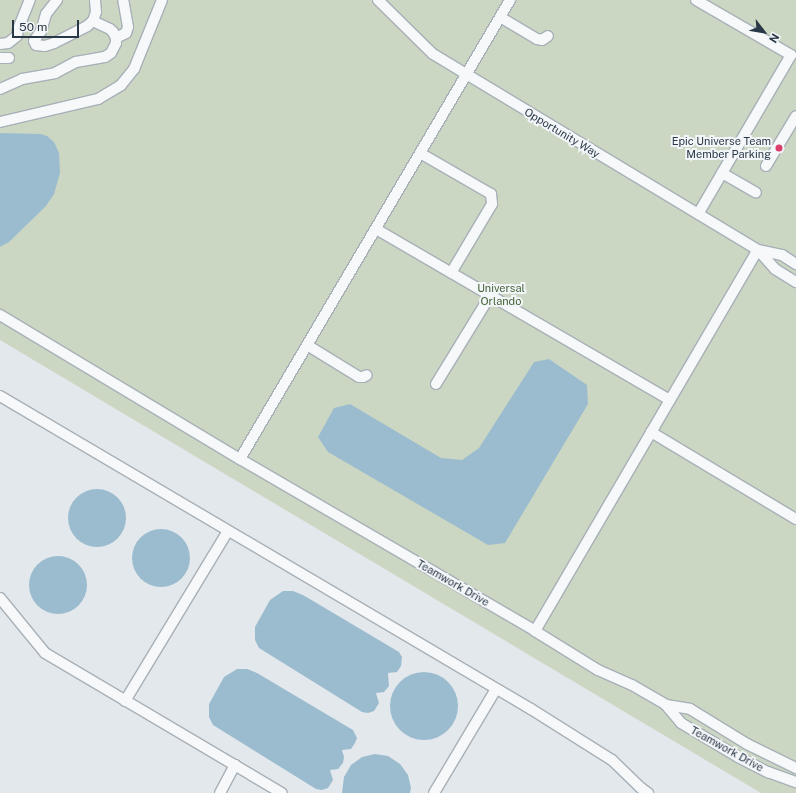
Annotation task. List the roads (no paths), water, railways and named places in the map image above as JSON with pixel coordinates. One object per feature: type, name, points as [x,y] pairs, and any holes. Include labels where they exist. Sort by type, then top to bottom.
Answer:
[{"type":"street","points":[[0,44],[8,43],[17,36],[18,28],[30,0]]},
{"type":"street","points":[[57,0],[46,14],[41,31],[34,41],[36,45],[45,46],[54,43],[87,26],[92,21],[96,12],[95,0]]},
{"type":"street","points":[[116,38],[126,33],[128,27],[124,0]]},
{"type":"street","points":[[0,122],[98,99],[121,85],[134,69],[162,0]]},
{"type":"street","name":"Opportunity Way","points":[[378,0],[433,54],[466,76],[758,250],[775,269],[796,282]]},
{"type":"street","points":[[240,459],[510,0]]},
{"type":"street","points":[[696,0],[791,55],[698,214]]},
{"type":"street","points":[[500,17],[537,39],[542,40],[548,36]]},
{"type":"street","points":[[0,90],[22,79],[61,71],[76,62],[105,57],[114,49],[116,38],[110,29],[92,21]]},
{"type":"street","points":[[766,166],[796,116]]},
{"type":"street","points":[[420,153],[491,194],[492,204],[451,273]]},
{"type":"street","points":[[722,173],[756,193]]},
{"type":"street","points":[[376,229],[670,400]]},
{"type":"street","points":[[535,631],[758,250]]},
{"type":"street","name":"Opportunity Way","points":[[758,250],[782,255],[796,264]]},
{"type":"street","points":[[436,384],[490,296]]},
{"type":"street","name":"Teamwork Drive","points":[[0,315],[240,459],[535,631],[598,670],[632,685],[666,705],[681,723],[768,772],[796,782]]},
{"type":"street","points":[[307,345],[359,377],[363,378],[367,375]]},
{"type":"street","points":[[0,396],[496,689],[612,760],[648,793]]},
{"type":"street","points":[[651,432],[796,519]]},
{"type":"street","points":[[125,701],[228,531]]},
{"type":"street","points":[[0,598],[45,654],[282,793]]},
{"type":"street","points":[[434,793],[496,689]]},
{"type":"street","name":"Teamwork Drive","points":[[666,705],[690,709],[755,748],[796,768]]},
{"type":"street","points":[[748,761],[755,748]]},
{"type":"street","points":[[220,793],[235,765]]},
{"type":"water","points":[[0,133],[41,134],[47,136],[54,142],[59,153],[60,173],[54,194],[46,206],[9,242],[0,247]]},
{"type":"water","points":[[549,359],[587,385],[588,404],[505,543],[488,545],[328,452],[318,437],[334,408],[350,404],[441,458],[462,460],[479,448],[534,362]]},
{"type":"water","points":[[91,489],[103,489],[118,497],[126,512],[126,524],[118,539],[103,547],[91,547],[76,539],[68,524],[68,512],[76,497]]},
{"type":"water","points":[[155,529],[167,529],[182,537],[190,552],[190,564],[182,579],[167,587],[155,587],[140,579],[132,564],[132,552],[140,537]]},
{"type":"water","points":[[52,556],[64,556],[79,564],[87,579],[87,591],[79,606],[64,614],[52,614],[37,606],[29,591],[29,579],[37,564]]},
{"type":"water","points":[[283,591],[293,591],[303,595],[399,652],[402,657],[401,666],[397,672],[388,673],[389,686],[384,692],[376,693],[379,703],[374,711],[368,713],[362,712],[259,648],[255,640],[255,627],[270,600]]},
{"type":"water","points":[[237,669],[247,669],[257,673],[353,730],[357,738],[355,743],[351,749],[342,750],[344,757],[343,763],[338,769],[330,770],[333,780],[328,788],[322,790],[316,789],[213,725],[209,717],[209,704],[224,677]]},
{"type":"water","points":[[417,672],[431,672],[443,677],[453,687],[458,699],[458,713],[453,725],[443,735],[431,740],[417,740],[405,735],[395,725],[390,713],[390,699],[395,687],[405,677]]},
{"type":"water","points":[[375,754],[388,756],[400,764],[408,775],[411,788],[410,793],[342,793],[344,777],[351,765],[362,757]]},
{"type":"place","name":"Epic Universe Team Member Parking","points":[[779,148]]},
{"type":"park label","name":"Universal Orlando","points":[[501,295]]}]
